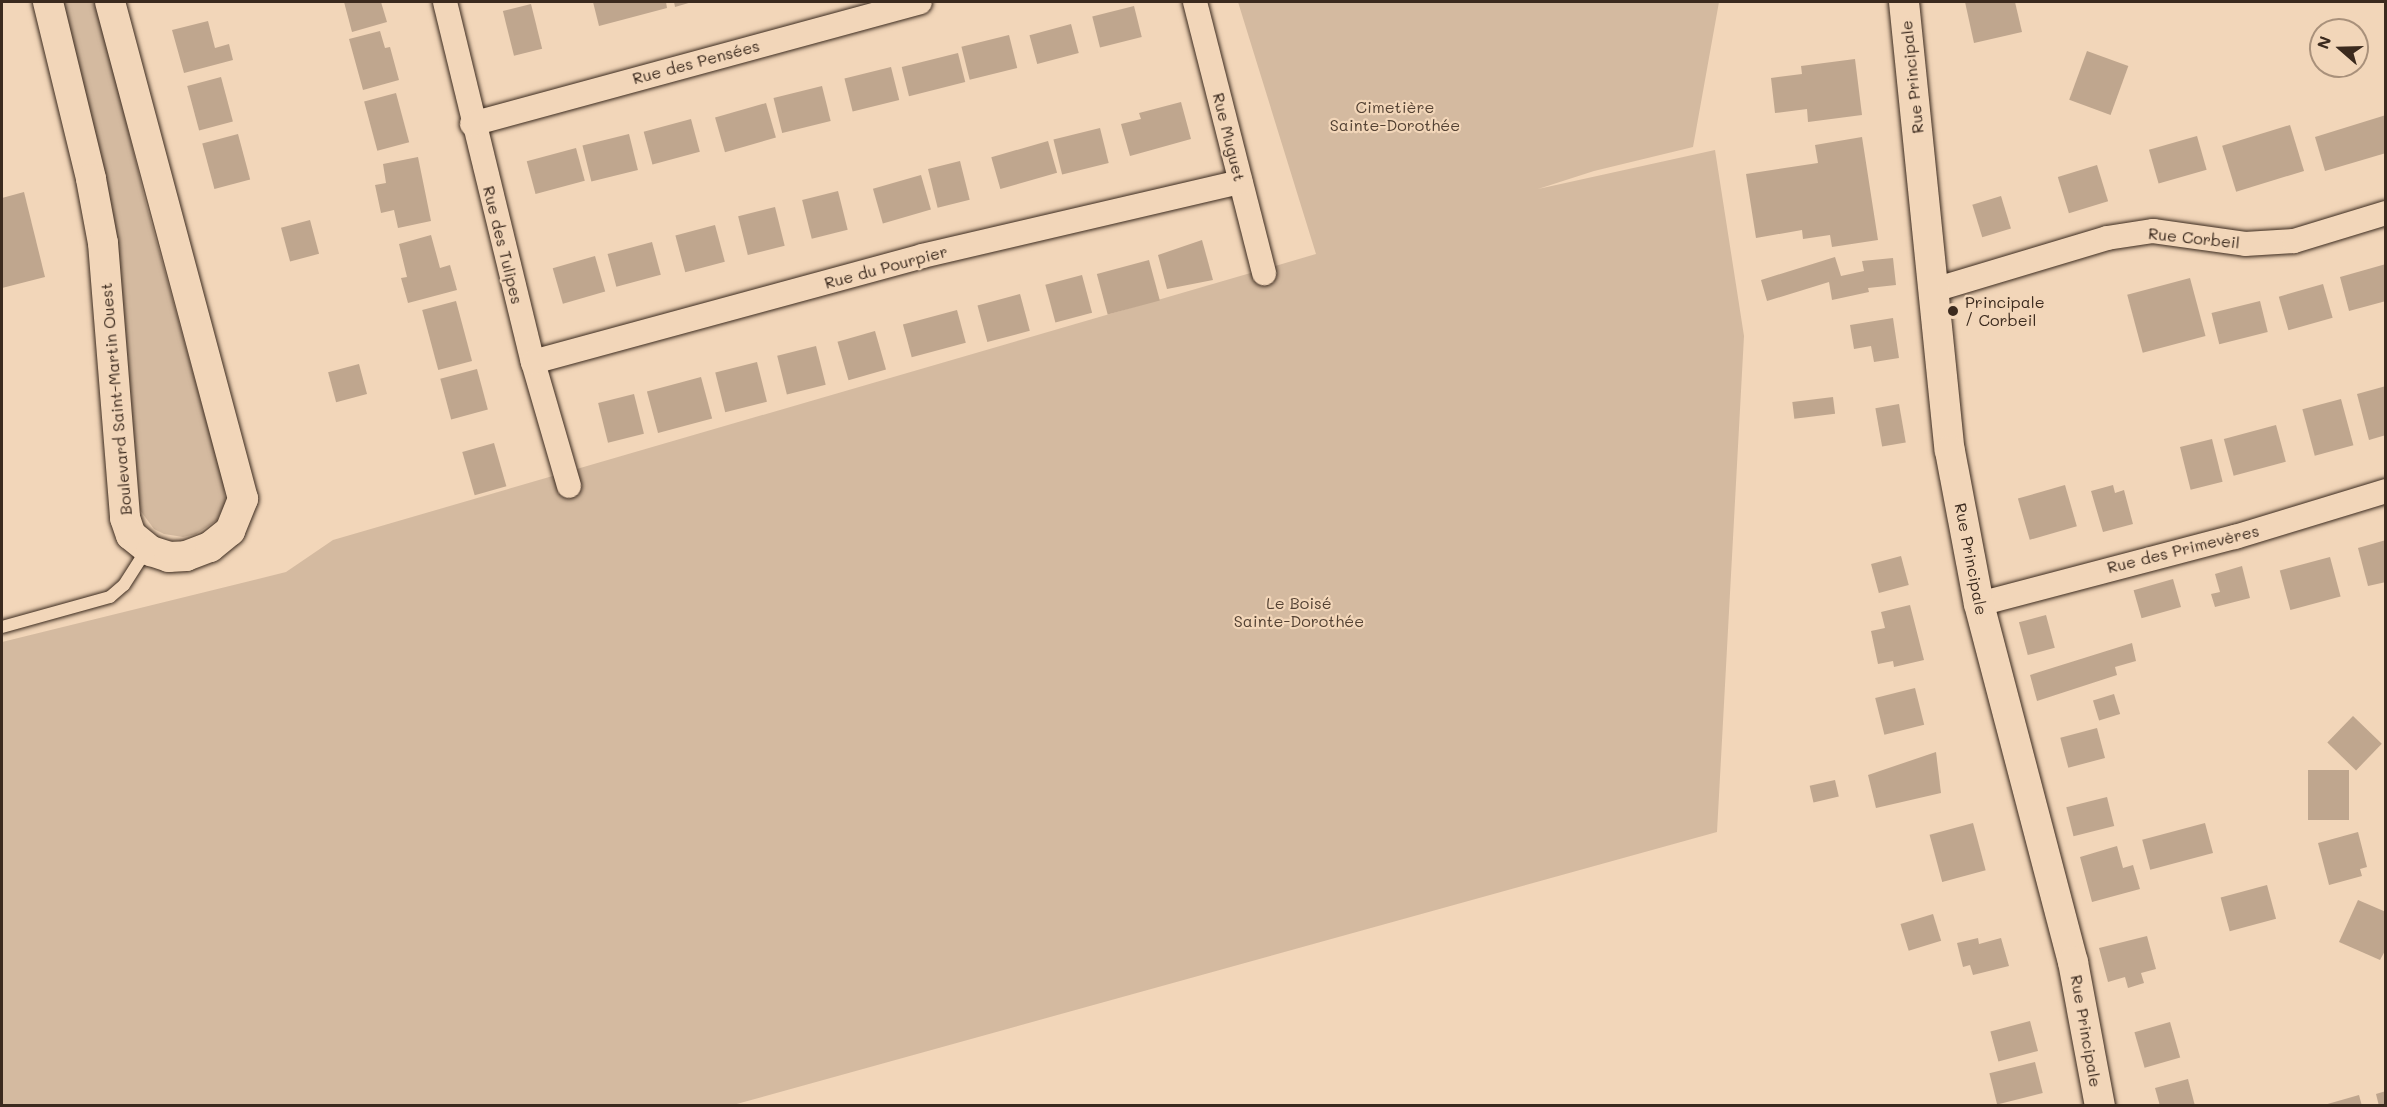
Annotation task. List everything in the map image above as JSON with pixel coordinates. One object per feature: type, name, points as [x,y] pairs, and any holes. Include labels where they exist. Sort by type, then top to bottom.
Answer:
[{"type":"street","name":"Boulevard Saint-Martin Ouest","points":[[48,2],[91,179],[103,243],[125,518],[131,535],[147,549]]},
{"type":"street","points":[[110,2],[243,499],[235,525],[210,547],[177,557],[147,549]]},
{"type":"street","name":"Rue des Tulipes","points":[[445,2],[472,124],[533,363],[569,486]]},
{"type":"street","name":"Rue des Pensées","points":[[472,124],[920,2]]},
{"type":"street","name":"Rue Muguet","points":[[1195,2],[1264,273]]},
{"type":"street","name":"Rue Principale","points":[[1904,2],[1950,451],[1979,604],[2073,962],[2100,1106]]},
{"type":"street","name":"Rue du Pourpier","points":[[533,363],[922,256],[1241,182]]},
{"type":"street","name":"Rue Corbeil","points":[[1934,290],[2107,238],[2153,231],[2245,244],[2294,241],[2385,213]]},
{"type":"street","name":"Rue des Primevères","points":[[1979,604],[2235,537],[2385,491]]},
{"type":"lane","points":[[2,627],[110,597],[124,585],[147,549]]},
{"type":"green space","points":[[61,2],[97,2],[146,204],[224,485],[225,503],[217,520],[196,534],[183,537],[164,534],[154,529],[140,510],[119,257]]},
{"type":"green space","name":"Le Boisé Sainte-Dorothée","points":[[1238,2],[1719,2],[1693,147],[1594,171],[1538,189],[1715,150],[1744,336],[1717,832],[733,1105],[2,1105],[2,642],[286,572],[333,540],[1316,254]]},
{"type":"building","points":[[344,2],[381,2],[387,22],[352,32]]},
{"type":"building","points":[[593,2],[666,2],[667,8],[599,26]]},
{"type":"building","points":[[674,2],[692,2],[675,7]]},
{"type":"building","points":[[1965,2],[2015,2],[2022,32],[1974,43]]},
{"type":"building","points":[[531,4],[542,49],[514,56],[503,11]]},
{"type":"building","points":[[1134,6],[1142,37],[1100,47],[1092,16]]},
{"type":"building","points":[[208,21],[215,48],[229,44],[233,60],[184,73],[172,30]]},
{"type":"building","points":[[1071,24],[1079,53],[1037,64],[1029,35]]},
{"type":"building","points":[[380,31],[385,48],[390,47],[399,80],[363,90],[349,39]]},
{"type":"building","points":[[1009,35],[1017,68],[970,80],[961,47]]},
{"type":"building","points":[[2087,51],[2128,66],[2111,115],[2069,100]]},
{"type":"building","points":[[958,53],[965,82],[909,96],[902,67]]},
{"type":"building","points":[[1855,59],[1862,115],[1808,122],[1807,109],[1775,113],[1771,78],[1802,74],[1801,66]]},
{"type":"building","points":[[891,67],[899,100],[853,112],[844,79]]},
{"type":"building","points":[[221,77],[233,121],[199,130],[187,86]]},
{"type":"building","points":[[822,86],[831,121],[782,133],[773,98]]},
{"type":"building","points":[[396,93],[409,142],[377,151],[364,102]]},
{"type":"building","points":[[1181,102],[1191,139],[1130,156],[1121,124],[1141,119],[1139,113]]},
{"type":"building","points":[[766,103],[776,138],[725,152],[715,118]]},
{"type":"building","points":[[2386,115],[2386,153],[2325,171],[2315,137]]},
{"type":"building","points":[[691,119],[700,152],[652,165],[644,132]]},
{"type":"building","points":[[2290,125],[2304,171],[2236,192],[2222,146]]},
{"type":"building","points":[[1100,128],[1109,163],[1062,175],[1053,140]]},
{"type":"building","points":[[238,134],[250,179],[214,189],[202,144]]},
{"type":"building","points":[[629,134],[638,170],[591,182],[582,146]]},
{"type":"building","points":[[2197,136],[2207,170],[2159,183],[2149,150]]},
{"type":"building","points":[[1862,137],[1878,240],[1832,247],[1830,235],[1803,239],[1802,230],[1756,238],[1746,174],[1818,163],[1815,145]]},
{"type":"building","points":[[1048,141],[1057,173],[1000,189],[991,157]]},
{"type":"building","points":[[576,148],[585,181],[536,194],[527,161]]},
{"type":"building","points":[[418,157],[431,221],[398,228],[394,210],[381,213],[375,185],[386,183],[383,164]]},
{"type":"building","points":[[960,161],[970,200],[938,208],[928,169]]},
{"type":"building","points":[[2097,165],[2108,201],[2069,213],[2058,177]]},
{"type":"building","points":[[921,175],[931,210],[883,223],[873,189]]},
{"type":"building","points":[[838,191],[848,230],[812,239],[802,200]]},
{"type":"building","points":[[24,192],[45,277],[2,288],[2,198]]},
{"type":"building","points":[[2001,196],[2011,229],[1982,237],[1972,205]]},
{"type":"building","points":[[775,207],[785,246],[748,255],[738,216]]},
{"type":"building","points":[[310,220],[319,254],[290,262],[281,228]]},
{"type":"building","points":[[715,225],[725,262],[685,272],[675,236]]},
{"type":"building","points":[[431,235],[440,268],[450,265],[457,290],[408,303],[401,278],[407,277],[399,244]]},
{"type":"building","points":[[1202,240],[1213,280],[1167,289],[1158,255]]},
{"type":"building","points":[[652,242],[661,275],[616,287],[608,254]]},
{"type":"building","points":[[595,256],[605,292],[563,304],[553,268]]},
{"type":"building","points":[[1835,257],[1841,276],[1864,271],[1862,261],[1893,258],[1896,285],[1868,288],[1869,292],[1832,300],[1829,282],[1767,301],[1761,280]]},
{"type":"building","points":[[1149,260],[1160,301],[1108,315],[1097,274]]},
{"type":"building","points":[[2386,264],[2386,301],[2349,311],[2340,277]]},
{"type":"building","points":[[1082,275],[1092,313],[1055,323],[1045,285]]},
{"type":"building","points":[[2190,278],[2206,336],[2143,353],[2127,295]]},
{"type":"building","points":[[2323,284],[2333,318],[2288,330],[2279,297]]},
{"type":"building","points":[[1020,294],[1030,331],[987,342],[977,305]]},
{"type":"building","points":[[456,301],[472,361],[438,370],[422,310]]},
{"type":"building","points":[[2260,301],[2268,332],[2219,344],[2211,313]]},
{"type":"building","points":[[957,310],[966,343],[912,357],[903,324]]},
{"type":"building","points":[[1893,318],[1899,358],[1874,362],[1871,346],[1854,349],[1850,325]]},
{"type":"building","points":[[875,331],[886,369],[849,380],[838,342]]},
{"type":"building","points":[[816,346],[826,385],[787,394],[777,356]]},
{"type":"building","points":[[757,362],[767,402],[725,412],[715,372]]},
{"type":"building","points":[[359,364],[367,394],[336,402],[328,372]]},
{"type":"building","points":[[477,369],[488,410],[451,419],[440,379]]},
{"type":"building","points":[[701,377],[712,419],[658,433],[647,391]]},
{"type":"building","points":[[2386,386],[2386,435],[2369,440],[2357,394]]},
{"type":"building","points":[[634,394],[644,434],[608,443],[598,403]]},
{"type":"building","points":[[1833,397],[1835,414],[1794,419],[1792,402]]},
{"type":"building","points":[[2341,399],[2353,445],[2315,456],[2302,409]]},
{"type":"building","points":[[1899,404],[1906,442],[1882,447],[1875,408]]},
{"type":"building","points":[[2276,425],[2286,462],[2234,476],[2224,439]]},
{"type":"building","points":[[2212,439],[2223,482],[2191,490],[2180,447]]},
{"type":"building","points":[[494,443],[506,486],[475,495],[462,452]]},
{"type":"building","points":[[2065,485],[2077,526],[2030,540],[2018,499]]},
{"type":"building","points":[[2113,485],[2115,493],[2124,490],[2133,524],[2103,532],[2091,491]]},
{"type":"building","points":[[2386,540],[2386,582],[2368,586],[2358,548]]},
{"type":"building","points":[[1901,556],[1909,585],[1879,593],[1871,564]]},
{"type":"building","points":[[2330,557],[2341,597],[2290,610],[2280,570]]},
{"type":"building","points":[[2242,566],[2250,598],[2215,607],[2211,594],[2220,592],[2215,574]]},
{"type":"building","points":[[2173,579],[2181,607],[2142,618],[2134,590]]},
{"type":"building","points":[[1910,605],[1924,660],[1894,667],[1893,661],[1878,664],[1871,631],[1885,628],[1881,612]]},
{"type":"building","points":[[2046,615],[2055,648],[2028,655],[2019,622]]},
{"type":"building","points":[[2132,643],[2136,661],[2115,667],[2117,675],[2037,701],[2030,675]]},
{"type":"building","points":[[1915,688],[1924,725],[1884,735],[1875,698]]},
{"type":"building","points":[[2114,694],[2120,714],[2099,721],[2093,700]]},
{"type":"building","points":[[2353,716],[2382,744],[2356,770],[2327,743]]},
{"type":"building","points":[[2097,728],[2105,758],[2068,768],[2060,738]]},
{"type":"building","points":[[1936,752],[1941,793],[1876,808],[1868,775]]},
{"type":"building","points":[[2308,770],[2349,770],[2349,820],[2308,820]]},
{"type":"building","points":[[1835,780],[1839,797],[1813,802],[1810,786]]},
{"type":"building","points":[[2107,797],[2114,826],[2074,836],[2066,807]]},
{"type":"building","points":[[1973,823],[1986,870],[1942,882],[1930,835]]},
{"type":"building","points":[[2205,823],[2213,853],[2150,870],[2142,840]]},
{"type":"building","points":[[2358,832],[2367,867],[2360,869],[2362,876],[2329,885],[2318,843]]},
{"type":"building","points":[[2117,846],[2123,868],[2133,865],[2140,889],[2092,902],[2080,857]]},
{"type":"building","points":[[2267,885],[2276,919],[2230,931],[2221,897]]},
{"type":"building","points":[[2358,900],[2386,912],[2386,949],[2380,960],[2339,942]]},
{"type":"building","points":[[1933,914],[1941,941],[1909,951],[1900,924]]},
{"type":"building","points":[[2147,936],[2156,969],[2141,973],[2144,983],[2128,988],[2125,977],[2108,982],[2099,948]]},
{"type":"building","points":[[1978,938],[1979,944],[2001,938],[2009,966],[1973,975],[1970,965],[1963,967],[1957,943]]},
{"type":"building","points":[[2030,1021],[2038,1051],[1998,1062],[1990,1032]]},
{"type":"building","points":[[2170,1022],[2180,1058],[2145,1068],[2134,1032]]},
{"type":"building","points":[[2035,1062],[2043,1093],[1997,1104],[1989,1073]]},
{"type":"building","points":[[2188,1079],[2195,1106],[2160,1106],[2155,1088]]},
{"type":"building","points":[[2386,1091],[2386,1106],[2379,1106],[2376,1094]]},
{"type":"building","points":[[2359,1095],[2362,1106],[2324,1106],[2324,1105]]},
{"type":"place","name":"Principale / Corbeil","points":[[1953,311]]},
{"type":"park label","name":"Cimetière Sainte-Dorothée","points":[[1395,116]]}]
